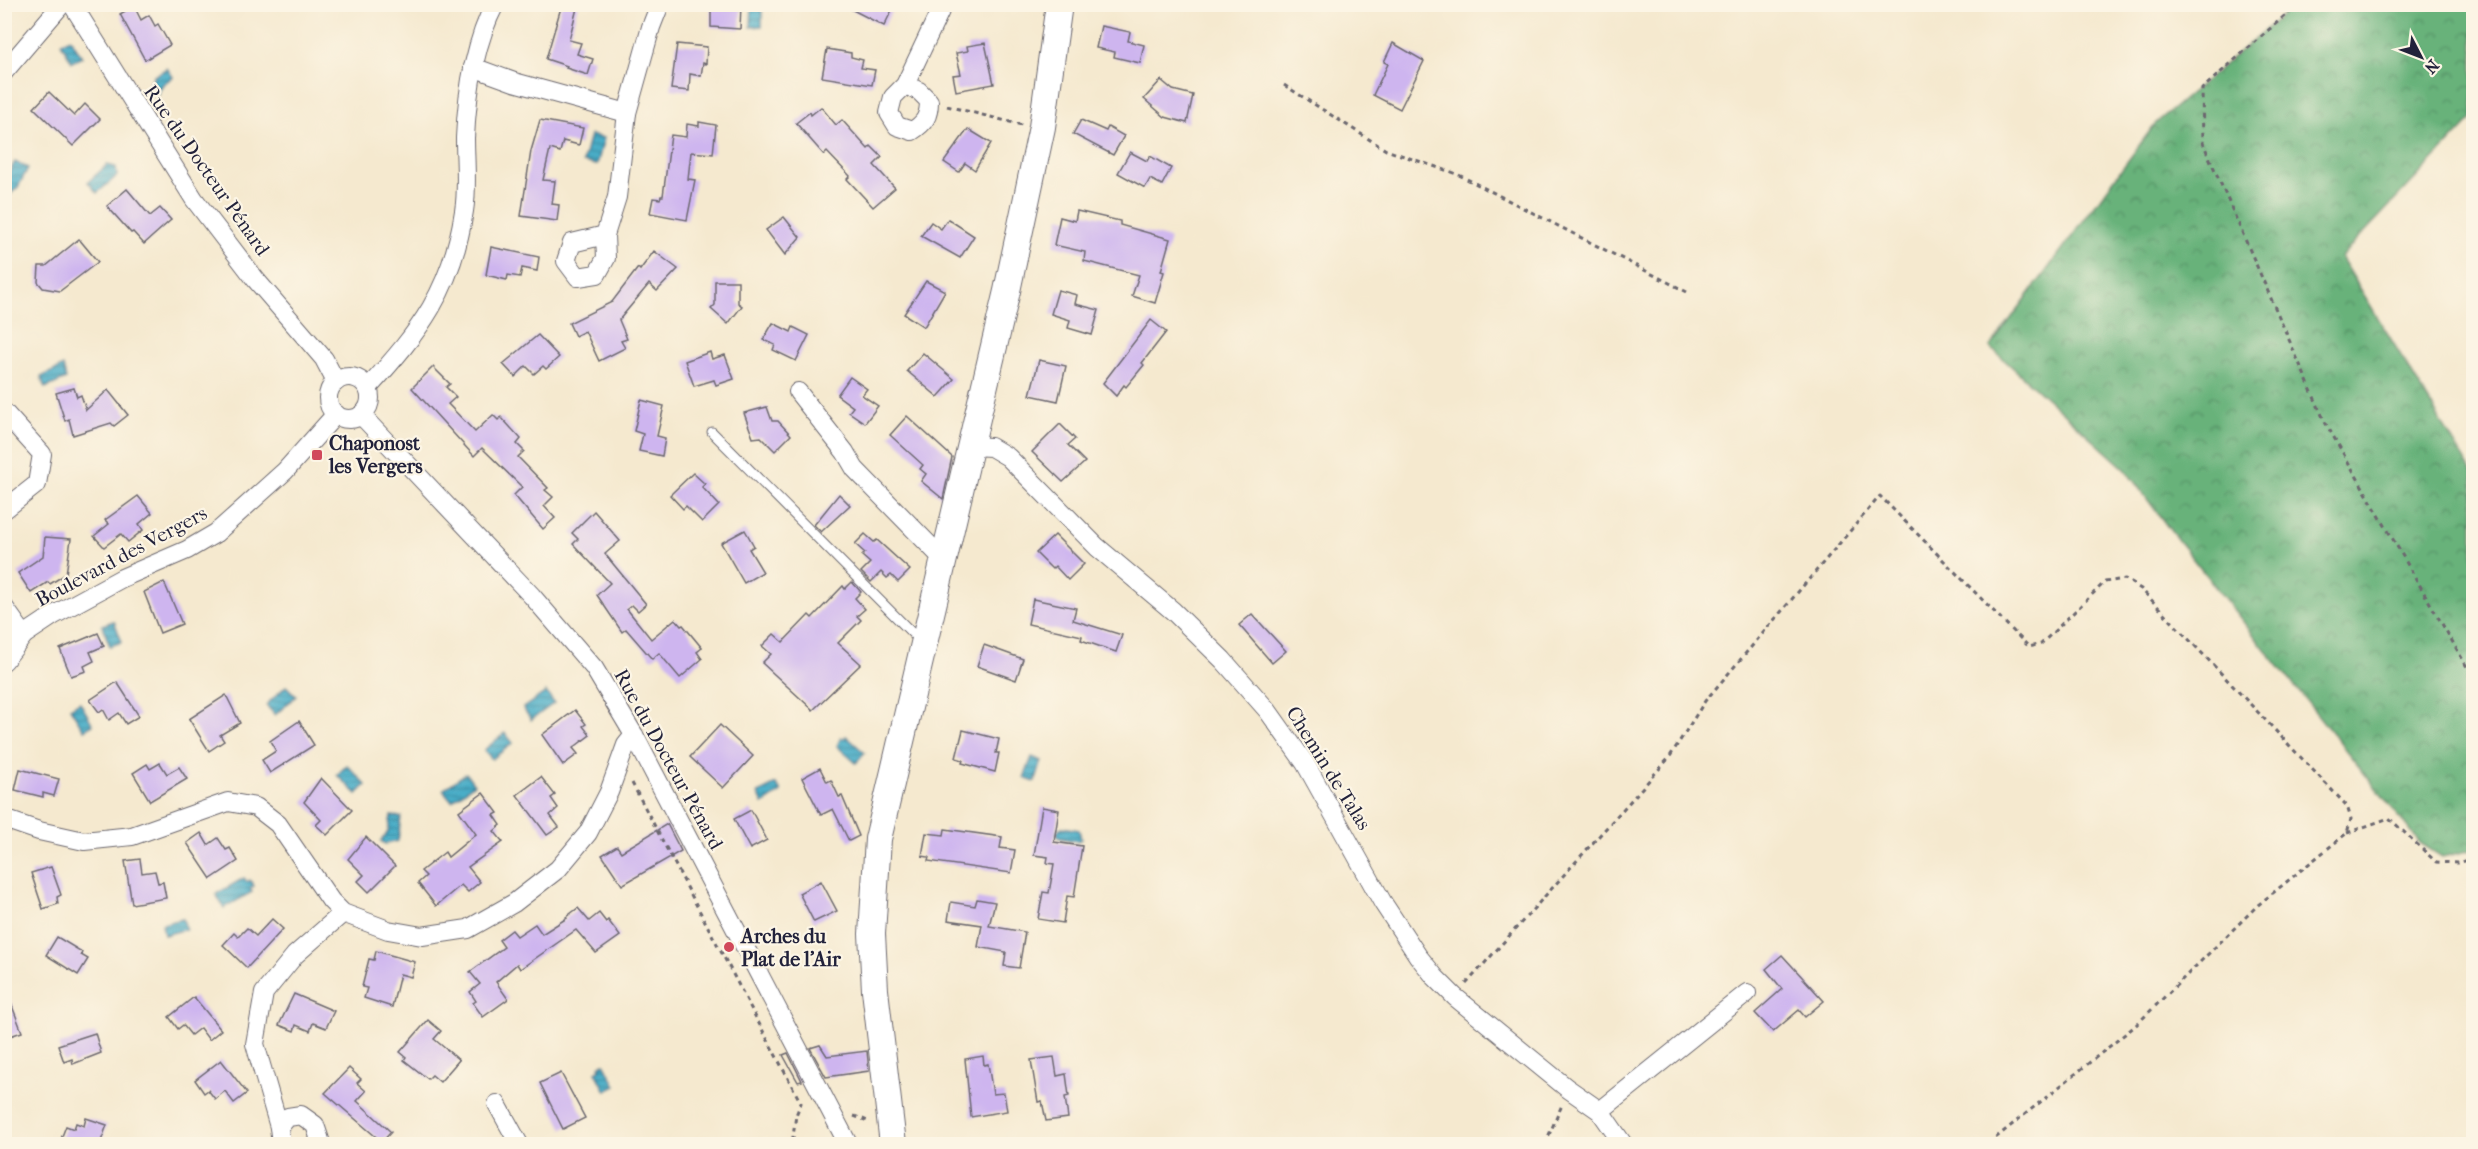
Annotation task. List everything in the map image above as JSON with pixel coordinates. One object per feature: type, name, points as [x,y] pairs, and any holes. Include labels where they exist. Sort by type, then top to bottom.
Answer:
[{"type":"main road","points":[[893,1144],[874,990],[874,912],[878,839],[971,446],[1042,127],[1059,4]]},
{"type":"street","points":[[4,72],[62,4]]},
{"type":"street","name":"Rue du Docteur Pénard","points":[[72,4],[194,199],[256,280],[324,358],[336,382]]},
{"type":"street","points":[[368,388],[406,347],[435,303],[455,256],[464,209],[465,135],[473,67],[489,15],[495,4]]},
{"type":"street","points":[[605,235],[617,197],[627,113],[651,27],[660,4]]},
{"type":"street","points":[[905,85],[919,91],[929,101],[929,112],[924,124],[912,131],[897,126],[890,113],[893,97],[905,85],[940,12],[941,4]]},
{"type":"street","points":[[473,67],[514,82],[627,113]]},
{"type":"street","points":[[350,377],[363,382],[368,388],[369,403],[361,415],[344,418],[331,409],[328,394],[336,382],[350,377]]},
{"type":"street","points":[[798,392],[845,452],[855,469],[944,560]]},
{"type":"street","points":[[4,412],[42,454],[37,484],[4,510]]},
{"type":"street","name":"Boulevard des Vergers","points":[[4,661],[24,635],[98,590],[187,550],[216,532],[285,471],[336,414]]},
{"type":"street","name":"Rue du Docteur Pénard","points":[[361,415],[532,596],[594,668],[633,735],[848,1144]]},
{"type":"street","name":"Chemin de Talas","points":[[971,446],[991,447],[1008,457],[1097,547],[1173,611],[1223,660],[1268,711],[1305,763],[1383,903],[1418,956],[1455,997],[1600,1112],[1623,1144]]},
{"type":"street","points":[[4,607],[24,635]]},
{"type":"street","points":[[4,819],[39,831],[84,842],[132,836],[228,802],[256,807],[278,824],[331,901],[343,913],[388,930],[422,936],[468,929],[514,903],[558,869],[588,833],[609,792],[626,745],[633,735]]},
{"type":"street","points":[[280,1136],[255,1044],[264,993],[295,955],[343,913]]},
{"type":"street","points":[[1600,1112],[1746,993]]},
{"type":"street","points":[[497,1104],[519,1144]]},
{"type":"street","points":[[280,1136],[288,1117],[301,1115],[315,1125],[320,1140],[316,1144]]},
{"type":"lane","points":[[712,432],[924,645]]},
{"type":"path","points":[[2298,4],[2202,89],[2203,143],[2325,422],[2474,679]]},
{"type":"path","points":[[1284,85],[1386,150],[1457,174],[1687,292]]},
{"type":"path","points":[[929,101],[1013,124]]},
{"type":"path","points":[[1455,997],[1669,758],[1705,701],[1880,496],[2029,647],[2041,645],[2105,582],[2126,579],[2141,589],[2347,806],[2351,819],[2347,833]]},
{"type":"path","points":[[620,760],[801,1103],[796,1115],[792,1144]]},
{"type":"path","points":[[1988,1144],[2135,1026],[2258,905],[2347,833],[2389,818],[2436,862],[2457,863],[2474,858]]},
{"type":"path","points":[[1545,1144],[1567,1088]]},
{"type":"path","points":[[844,1120],[855,1115],[874,1124]]},
{"type":"green space","points":[[2294,5],[2473,5],[2473,118],[2341,257],[2473,474],[2473,850],[2442,857],[2420,843],[2173,534],[2125,469],[1990,347],[2155,124]]},
{"type":"water","points":[[752,5],[762,5],[762,26],[751,27]]},
{"type":"water","points":[[70,38],[82,57],[72,62],[61,43]]},
{"type":"water","points":[[167,68],[173,77],[163,84],[157,95],[147,90],[154,76]]},
{"type":"water","points":[[590,135],[604,138],[597,165],[583,162]]},
{"type":"water","points":[[15,162],[28,168],[18,187],[5,199],[5,179]]},
{"type":"water","points":[[107,165],[116,167],[117,176],[97,193],[88,182]]},
{"type":"water","points":[[63,366],[66,379],[45,388],[41,377]]},
{"type":"water","points":[[114,621],[122,642],[110,646],[102,625]]},
{"type":"water","points":[[286,686],[296,696],[275,715],[266,705]]},
{"type":"water","points":[[546,692],[554,703],[531,720],[523,708]]},
{"type":"water","points":[[80,702],[93,725],[84,730],[70,708]]},
{"type":"water","points":[[505,733],[513,743],[492,759],[484,750]]},
{"type":"water","points":[[846,736],[865,753],[856,763],[837,746],[841,737],[843,739]]},
{"type":"water","points":[[1032,757],[1042,761],[1035,782],[1024,778]]},
{"type":"water","points":[[347,765],[366,785],[357,794],[337,775]]},
{"type":"water","points":[[466,773],[474,784],[452,801],[443,790]]},
{"type":"water","points":[[776,784],[781,792],[763,804],[758,793]]},
{"type":"water","points":[[391,816],[401,817],[398,841],[385,844],[381,841],[388,832]]},
{"type":"water","points":[[1062,827],[1079,830],[1081,839],[1077,841],[1060,838],[1057,835],[1058,830]]},
{"type":"water","points":[[244,878],[247,882],[250,880],[254,886],[250,888],[252,892],[224,908],[216,894]]},
{"type":"water","points":[[183,919],[186,929],[164,935],[162,924]]},
{"type":"water","points":[[604,1063],[616,1086],[606,1091],[596,1072]]},
{"type":"building","points":[[562,4],[578,4],[569,40],[581,43],[577,54],[593,59],[588,75],[546,59]]},
{"type":"building","points":[[711,4],[741,4],[740,29],[711,27]]},
{"type":"building","points":[[841,4],[895,4],[884,26]]},
{"type":"building","points":[[134,6],[141,20],[149,15],[155,26],[158,24],[170,45],[145,60],[120,14]]},
{"type":"building","points":[[1101,26],[1130,32],[1128,41],[1144,45],[1140,63],[1114,57],[1115,52],[1096,48]]},
{"type":"building","points":[[985,43],[994,84],[956,91],[953,75],[961,74],[956,53],[968,51],[967,46]]},
{"type":"building","points":[[1393,43],[1424,61],[1400,109],[1373,95],[1388,64],[1384,62]]},
{"type":"building","points":[[677,44],[707,47],[706,64],[703,63],[701,76],[690,74],[689,91],[671,89]]},
{"type":"building","points":[[827,49],[851,53],[851,57],[863,60],[861,68],[875,70],[872,85],[822,77]]},
{"type":"building","points":[[1161,80],[1173,90],[1193,95],[1187,123],[1165,117],[1144,99]]},
{"type":"building","points":[[49,92],[74,116],[85,104],[100,119],[73,146],[34,108]]},
{"type":"building","points":[[821,107],[836,125],[842,120],[868,149],[871,146],[882,157],[874,165],[895,188],[873,207],[847,179],[850,176],[827,152],[824,155],[796,123]]},
{"type":"building","points":[[540,120],[583,128],[579,145],[563,141],[560,152],[550,149],[543,180],[555,181],[552,204],[559,205],[557,221],[521,216],[531,151]]},
{"type":"building","points":[[1081,120],[1106,131],[1108,127],[1124,136],[1113,155],[1073,134]]},
{"type":"building","points":[[699,122],[716,125],[713,154],[691,152],[688,179],[695,180],[687,220],[650,213],[653,198],[660,199],[663,196],[671,135],[686,137],[687,124],[699,126]]},
{"type":"building","points":[[968,129],[991,143],[975,170],[965,163],[959,172],[944,162]]},
{"type":"building","points":[[1130,152],[1147,161],[1150,156],[1171,168],[1162,185],[1150,179],[1145,188],[1118,173]]},
{"type":"building","points":[[127,189],[150,216],[160,208],[171,220],[144,244],[107,206]]},
{"type":"building","points":[[1077,211],[1120,221],[1120,225],[1170,239],[1155,303],[1132,296],[1139,275],[1084,261],[1085,252],[1054,245],[1060,217],[1075,221]]},
{"type":"building","points":[[784,217],[800,237],[785,255],[766,230]]},
{"type":"building","points":[[948,219],[974,236],[960,258],[921,236],[931,222],[941,229]]},
{"type":"building","points":[[79,239],[98,262],[60,291],[43,288],[38,282],[39,266],[46,266]]},
{"type":"building","points":[[491,247],[539,257],[537,271],[522,268],[520,277],[508,275],[507,280],[486,275]]},
{"type":"building","points":[[654,251],[678,269],[657,291],[649,284],[619,320],[627,339],[621,341],[625,348],[599,361],[585,331],[575,336],[569,323],[612,302]]},
{"type":"building","points":[[715,281],[738,281],[738,303],[742,306],[728,324],[711,309],[715,305]]},
{"type":"building","points":[[926,281],[945,291],[924,327],[904,314]]},
{"type":"building","points":[[1058,290],[1077,295],[1075,304],[1099,310],[1092,335],[1068,328],[1070,320],[1051,314]]},
{"type":"building","points":[[1151,320],[1166,332],[1142,363],[1144,365],[1116,396],[1103,383]]},
{"type":"building","points":[[773,323],[791,332],[793,327],[809,335],[796,361],[773,350],[775,345],[763,340]]},
{"type":"building","points":[[538,335],[559,357],[546,369],[543,366],[534,374],[526,366],[515,377],[503,364]]},
{"type":"building","points":[[710,352],[712,359],[725,355],[734,379],[716,385],[714,380],[694,386],[685,361]]},
{"type":"building","points":[[923,353],[954,379],[938,397],[907,371]]},
{"type":"building","points":[[1039,360],[1066,366],[1058,401],[1030,395]]},
{"type":"building","points":[[433,367],[450,384],[446,387],[456,397],[448,404],[475,432],[493,415],[498,420],[501,417],[521,439],[517,444],[524,451],[518,457],[548,488],[545,490],[553,497],[544,506],[555,518],[543,529],[514,495],[522,487],[482,448],[474,456],[412,388]]},
{"type":"building","points":[[850,377],[867,389],[862,395],[878,406],[865,423],[849,412],[853,407],[837,395]]},
{"type":"building","points":[[74,388],[77,397],[81,395],[86,410],[108,390],[128,415],[114,426],[111,423],[73,435],[69,419],[65,421],[56,393]]},
{"type":"building","points":[[641,400],[664,406],[657,436],[665,438],[662,456],[639,451],[643,434],[634,431]]},
{"type":"building","points":[[767,407],[772,421],[778,421],[791,435],[775,451],[761,437],[753,438],[744,413]]},
{"type":"building","points":[[907,416],[952,457],[943,499],[921,481],[926,474],[920,469],[923,465],[890,435]]},
{"type":"building","points":[[1060,424],[1075,439],[1068,445],[1085,462],[1063,482],[1032,452]]},
{"type":"building","points":[[693,473],[705,484],[702,487],[719,505],[702,522],[686,506],[683,509],[670,495]]},
{"type":"building","points":[[839,494],[850,505],[821,532],[814,525]]},
{"type":"building","points":[[138,496],[152,513],[139,524],[143,530],[128,542],[121,534],[104,547],[94,536],[109,524],[105,520]]},
{"type":"building","points":[[594,511],[620,541],[605,554],[646,604],[638,611],[632,605],[627,609],[651,639],[675,619],[702,648],[697,652],[702,659],[680,678],[659,653],[652,659],[626,629],[622,632],[597,595],[610,583],[573,544],[578,539],[572,533]]},
{"type":"building","points":[[745,530],[754,546],[749,549],[763,572],[744,583],[721,543]]},
{"type":"building","points":[[865,534],[874,542],[877,540],[910,570],[898,582],[891,575],[887,578],[881,572],[871,582],[861,572],[870,563],[862,556],[865,553],[855,544]]},
{"type":"building","points":[[1055,535],[1084,564],[1068,580],[1055,566],[1052,569],[1036,553]]},
{"type":"building","points":[[45,537],[71,539],[66,574],[31,593],[18,573],[43,556]]},
{"type":"building","points":[[164,582],[182,624],[160,633],[144,592]]},
{"type":"building","points":[[852,582],[861,592],[855,598],[865,609],[857,616],[861,620],[838,643],[861,664],[813,710],[762,663],[771,654],[762,646],[774,634],[783,642],[809,615],[812,618],[843,586],[845,589]]},
{"type":"building","points":[[1033,599],[1076,608],[1073,620],[1122,635],[1116,652],[1081,640],[1082,636],[1028,624]]},
{"type":"building","points":[[1252,614],[1286,651],[1272,663],[1239,625]]},
{"type":"building","points":[[98,633],[104,646],[90,652],[94,661],[84,666],[86,671],[71,676],[60,649]]},
{"type":"building","points":[[984,645],[1023,659],[1016,680],[977,666]]},
{"type":"building","points":[[117,682],[139,716],[126,724],[119,713],[109,720],[103,709],[99,712],[90,700]]},
{"type":"building","points":[[226,695],[240,723],[220,735],[224,741],[209,751],[189,719]]},
{"type":"building","points":[[575,710],[586,724],[583,726],[590,735],[573,748],[578,754],[563,765],[542,735]]},
{"type":"building","points":[[299,721],[314,745],[270,773],[262,760],[276,751],[270,741]]},
{"type":"building","points":[[720,725],[753,756],[723,788],[690,757]]},
{"type":"building","points":[[963,730],[999,739],[995,772],[962,763],[963,760],[956,758]]},
{"type":"building","points":[[160,763],[167,774],[179,767],[187,779],[150,801],[133,773],[147,764],[150,769]]},
{"type":"building","points":[[820,768],[827,782],[831,780],[839,797],[842,796],[859,836],[849,841],[833,809],[821,815],[802,778]]},
{"type":"building","points":[[20,769],[59,779],[54,796],[43,793],[43,797],[15,790]]},
{"type":"building","points":[[541,777],[555,795],[551,798],[558,808],[550,815],[559,827],[547,835],[517,795]]},
{"type":"building","points":[[321,778],[352,810],[327,835],[316,825],[321,820],[304,802]]},
{"type":"building","points":[[483,793],[498,813],[494,815],[501,825],[494,831],[503,842],[468,867],[480,882],[468,892],[461,885],[436,906],[418,883],[426,876],[421,871],[445,852],[448,857],[476,834],[459,811]]},
{"type":"building","points":[[1042,807],[1059,810],[1054,842],[1082,846],[1074,897],[1067,896],[1063,923],[1038,919],[1043,892],[1049,893],[1054,864],[1047,863],[1048,857],[1034,855]]},
{"type":"building","points":[[751,810],[767,840],[750,849],[734,819]]},
{"type":"building","points":[[667,824],[681,851],[622,885],[602,855],[617,846],[621,852]]},
{"type":"building","points":[[945,829],[1002,837],[1000,848],[1015,850],[1011,873],[928,861],[929,857],[922,856],[926,833],[944,835]]},
{"type":"building","points":[[201,833],[208,845],[218,838],[226,850],[230,848],[238,861],[211,879],[187,843]]},
{"type":"building","points":[[366,837],[395,866],[369,892],[358,881],[364,875],[348,859]]},
{"type":"building","points":[[140,859],[142,873],[155,871],[158,883],[163,882],[166,898],[132,904],[125,861]]},
{"type":"building","points":[[51,867],[61,895],[57,897],[58,904],[43,909],[31,873]]},
{"type":"building","points":[[821,881],[837,911],[814,922],[799,893]]},
{"type":"building","points":[[977,899],[995,902],[989,926],[1025,932],[1019,968],[1004,966],[1006,952],[978,947],[982,925],[948,920],[951,902],[975,906]]},
{"type":"building","points":[[578,908],[589,921],[599,913],[606,922],[608,920],[620,936],[596,953],[576,930],[520,969],[517,964],[496,982],[508,999],[483,1017],[473,1003],[476,1001],[470,992],[480,984],[470,972],[504,947],[499,940],[512,930],[517,936],[535,924],[542,934]]},
{"type":"building","points":[[272,919],[283,929],[247,968],[223,945],[234,933],[238,937],[247,928],[256,936]]},
{"type":"building","points":[[57,937],[82,952],[81,955],[88,959],[78,975],[46,955]]},
{"type":"building","points":[[376,951],[415,962],[411,977],[400,974],[392,1007],[364,998],[367,988],[362,987],[369,959],[374,960]]},
{"type":"building","points":[[1782,955],[1824,1001],[1805,1017],[1799,1010],[1773,1032],[1755,1013],[1782,989],[1766,969]]},
{"type":"building","points":[[6,990],[22,1032],[4,1038],[4,991]]},
{"type":"building","points":[[294,994],[334,1011],[326,1028],[313,1023],[310,1031],[296,1025],[294,1031],[279,1025]]},
{"type":"building","points":[[194,997],[221,1030],[209,1040],[200,1028],[191,1035],[183,1025],[178,1029],[169,1017]]},
{"type":"building","points":[[428,1020],[441,1031],[434,1039],[459,1060],[440,1082],[432,1075],[428,1079],[404,1060],[406,1057],[400,1052]]},
{"type":"building","points":[[95,1033],[101,1053],[73,1064],[72,1059],[64,1062],[58,1045]]},
{"type":"building","points":[[820,1045],[827,1056],[867,1051],[869,1071],[826,1077],[810,1048]]},
{"type":"building","points":[[788,1053],[802,1081],[798,1082],[783,1055]]},
{"type":"building","points":[[983,1056],[984,1065],[988,1064],[993,1094],[1004,1093],[1007,1111],[971,1117],[965,1059]]},
{"type":"building","points":[[1054,1057],[1057,1076],[1066,1074],[1069,1096],[1065,1097],[1068,1118],[1046,1121],[1042,1101],[1038,1102],[1031,1060]]},
{"type":"building","points":[[221,1060],[247,1093],[234,1103],[225,1091],[215,1099],[208,1090],[204,1093],[195,1080]]},
{"type":"building","points":[[349,1068],[361,1079],[357,1083],[366,1091],[357,1101],[391,1132],[382,1142],[325,1093]]},
{"type":"building","points":[[561,1073],[585,1118],[563,1129],[540,1083]]},
{"type":"building","points":[[86,1118],[107,1125],[100,1144],[59,1144],[66,1126],[74,1129],[76,1123],[84,1126]]},
{"type":"place","name":"Chaponost les Vergers","points":[[317,455]]},
{"type":"place","name":"Arches du Plat de l'Air","points":[[729,947]]}]
